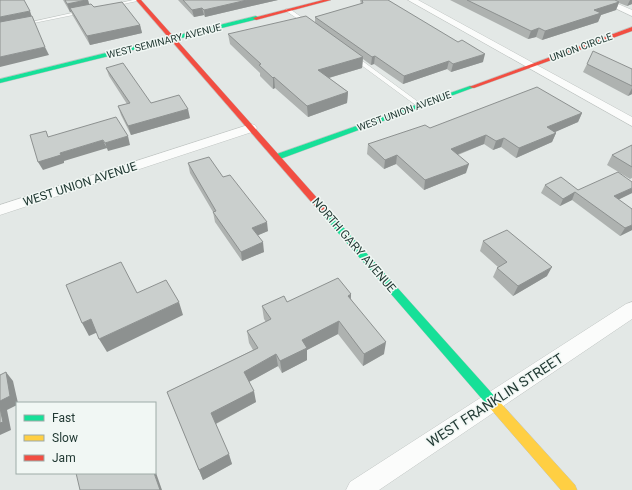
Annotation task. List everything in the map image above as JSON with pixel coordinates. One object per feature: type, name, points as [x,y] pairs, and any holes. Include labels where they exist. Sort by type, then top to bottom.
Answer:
[{"type":"street","name":"NORTH GARY AVENUE","points":[[139,0],[570,490]]},
{"type":"street","name":"WEST SEMINARY AVENUE","points":[[0,81],[329,0]]},
{"type":"street","points":[[412,0],[632,122]]},
{"type":"street","points":[[602,0],[632,13]]},
{"type":"street","name":"UNION CIRCLE","points":[[531,66],[632,29]]},
{"type":"street","name":"WEST UNION AVENUE","points":[[277,157],[531,66]]},
{"type":"street","name":"WEST UNION AVENUE","points":[[0,210],[252,128]]},
{"type":"street","name":"WEST FRANKLIN STREET","points":[[358,490],[632,309]]},
{"type":"lane","points":[[108,7],[139,0]]},
{"type":"lane","points":[[288,10],[311,26]]},
{"type":"lane","points":[[15,26],[85,12]]},
{"type":"lane","points":[[349,54],[419,106]]},
{"type":"building","points":[[0,0],[24,0],[30,11],[0,17]]},
{"type":"building","points":[[65,0],[86,0],[67,4]]},
{"type":"building","points":[[183,0],[247,0],[204,10],[202,8],[192,10]]},
{"type":"building","points":[[362,0],[388,0],[458,42],[462,40],[485,54],[453,64],[449,61],[404,76],[375,56],[372,57],[315,17],[363,3]]},
{"type":"building","points":[[467,0],[615,0],[619,2],[594,10],[601,13],[545,31],[539,28],[531,31]]},
{"type":"building","points":[[122,2],[140,25],[87,36],[70,8],[91,4],[94,7]]},
{"type":"building","points":[[32,16],[45,47],[0,57],[0,22]]},
{"type":"building","points":[[306,16],[363,57],[318,70],[348,92],[307,106],[274,77],[273,78],[259,65],[261,64],[228,34]]},
{"type":"building","points":[[593,51],[632,69],[632,86],[587,64]]},
{"type":"building","points":[[123,63],[151,103],[179,95],[188,109],[128,126],[118,106],[130,103],[106,68]]},
{"type":"building","points":[[537,87],[582,113],[547,127],[556,133],[519,148],[504,138],[496,141],[486,135],[451,149],[469,164],[425,180],[397,155],[385,160],[368,144],[425,125],[430,128]]},
{"type":"building","points":[[116,117],[128,136],[105,143],[103,140],[60,153],[61,155],[38,162],[30,135],[46,131],[48,137]]},
{"type":"building","points":[[632,145],[632,167],[612,155]]},
{"type":"building","points":[[209,157],[223,177],[230,175],[267,222],[252,228],[263,242],[241,252],[213,212],[216,211],[188,163]]},
{"type":"building","points":[[618,172],[632,182],[632,188],[614,196],[632,209],[632,225],[625,228],[575,192],[563,199],[545,185],[561,177],[578,190]]},
{"type":"building","points":[[507,230],[552,267],[518,286],[497,268],[507,262],[483,241]]},
{"type":"building","points":[[121,262],[137,293],[166,280],[179,302],[99,339],[91,319],[82,323],[66,285]]},
{"type":"building","points":[[338,278],[351,294],[348,296],[386,342],[364,354],[339,321],[302,340],[307,348],[280,361],[276,354],[244,372],[254,391],[211,413],[229,454],[199,470],[167,392],[258,348],[247,331],[271,319],[262,306],[284,296],[287,302]]},
{"type":"building","points":[[6,372],[10,396],[0,401],[0,375]]},
{"type":"building","points":[[0,408],[3,422],[0,423]]},
{"type":"building","points":[[76,474],[154,474],[160,490],[80,490]]},
{"type":"traffic: fast","points":[[0,81],[256,18]]},
{"type":"traffic: fast","points":[[277,157],[472,87]]},
{"type":"traffic: fast","points":[[323,210],[493,403]]},
{"type":"traffic: slow","points":[[493,403],[570,490]]},
{"type":"traffic: jam","points":[[138,0],[323,210]]},
{"type":"traffic: jam","points":[[256,18],[329,0]]},
{"type":"traffic: jam","points":[[472,87],[632,29]]}]
